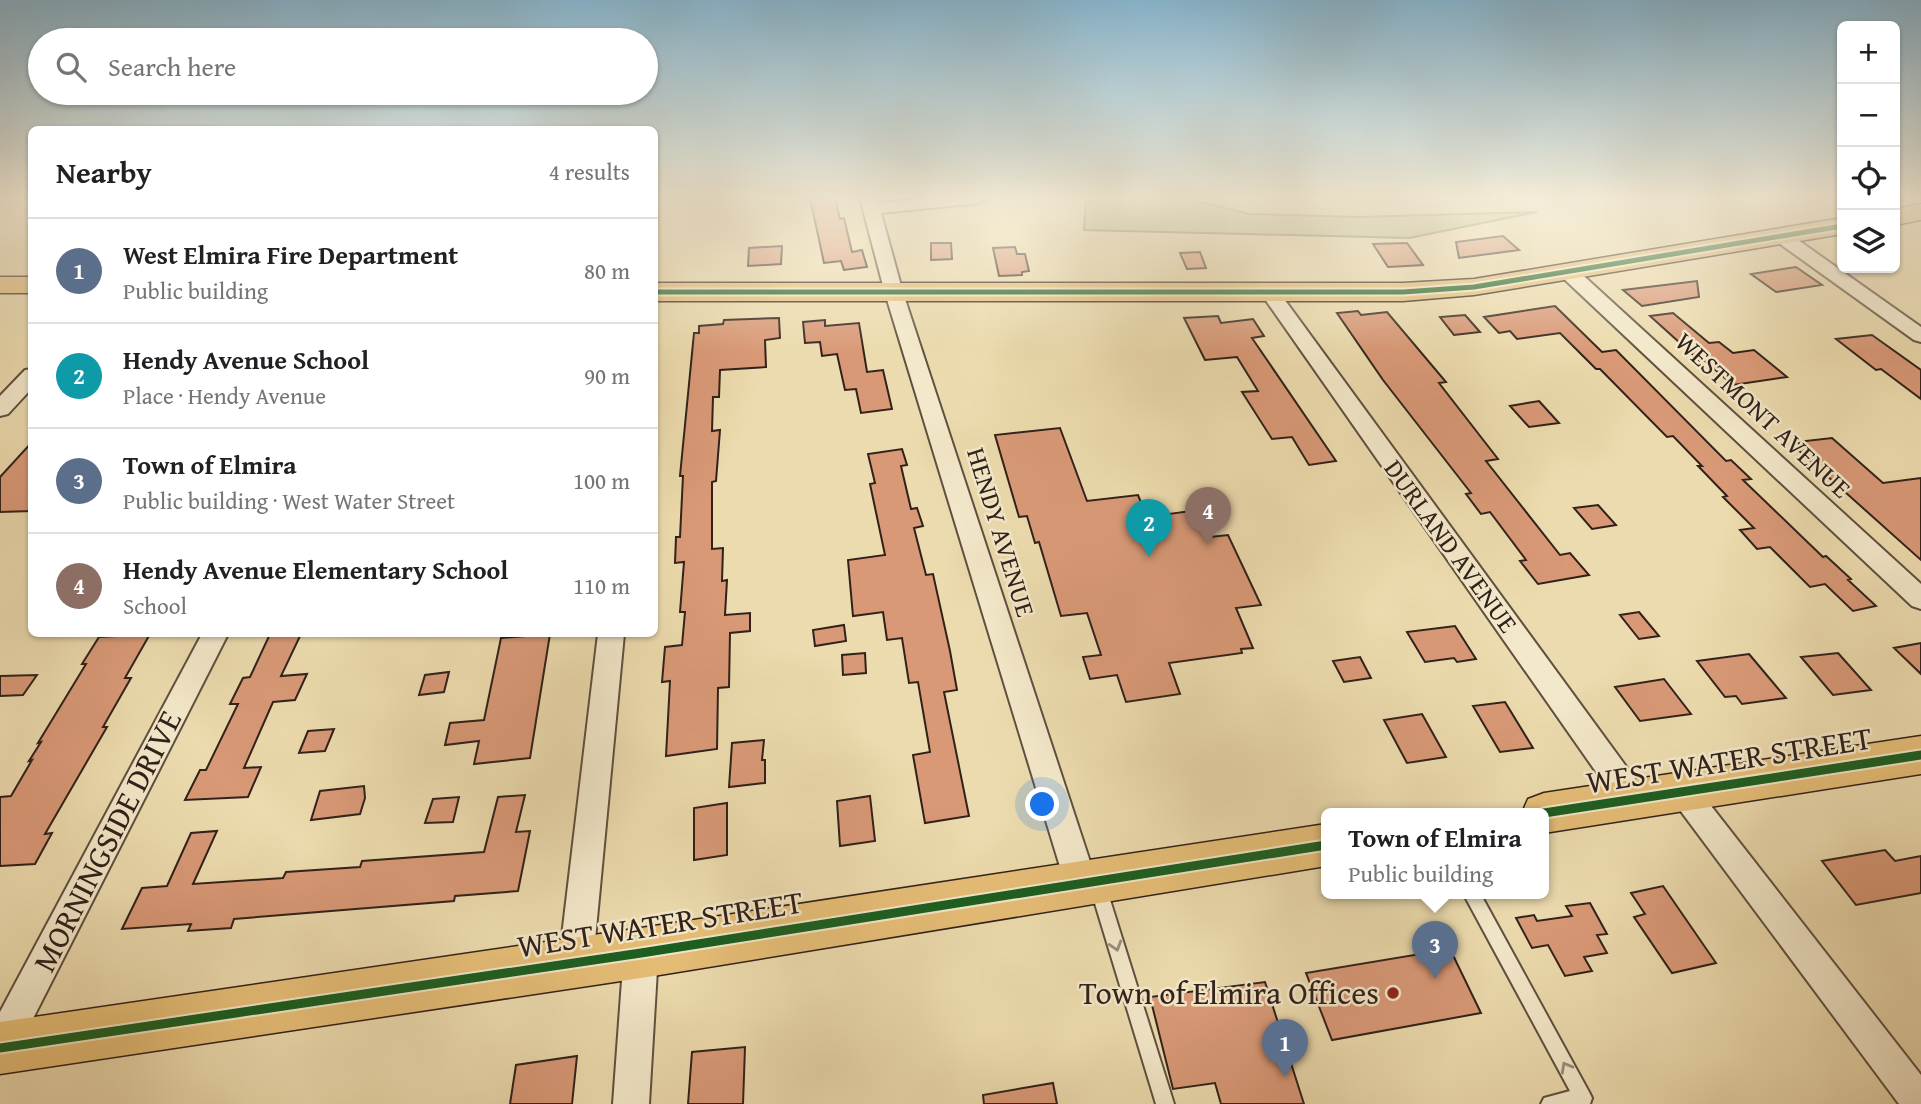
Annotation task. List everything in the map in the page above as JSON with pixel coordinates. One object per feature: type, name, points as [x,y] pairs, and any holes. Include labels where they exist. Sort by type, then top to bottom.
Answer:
[{"type":"main road","points":[[658,292],[1403,292],[1475,287],[1705,250]]},
{"type":"main road","points":[[0,285],[28,285]]},
{"type":"main road","name":"WEST WATER STREET","points":[[1549,812],[1921,755]]},
{"type":"main road","name":"WEST WATER STREET","points":[[0,1048],[641,953],[1321,846]]},
{"type":"street","name":"HENDY AVENUE","points":[[882,250],[1088,882]]},
{"type":"street","points":[[1800,250],[1921,336]]},
{"type":"street","name":"WESTMONT AVENUE","points":[[1568,272],[1921,599]]},
{"type":"street","name":"DURLAND AVENUE","points":[[1269,292],[1633,800]]},
{"type":"street","points":[[0,409],[28,379]]},
{"type":"street","name":"MORNINGSIDE DRIVE","points":[[0,1048],[213,637]]},
{"type":"street","points":[[576,961],[611,637]]},
{"type":"street","points":[[1684,793],[1921,1104]]},
{"type":"street","points":[[631,1104],[641,953]]},
{"type":"lane","points":[[1088,882],[1165,1104]]},
{"type":"lane","points":[[1474,899],[1583,1098],[1550,1104]]},
{"type":"building","points":[[749,250],[782,250],[781,264],[748,266]]},
{"type":"building","points":[[821,250],[851,250],[852,252],[862,250],[867,267],[844,270],[841,261],[824,263]]},
{"type":"building","points":[[931,250],[951,250],[952,259],[931,260]]},
{"type":"building","points":[[993,250],[1016,250],[1017,254],[1025,254],[1029,271],[1022,272],[1022,275],[999,276]]},
{"type":"building","points":[[1377,250],[1412,250],[1423,265],[1388,267]]},
{"type":"building","points":[[1457,250],[1519,250],[1459,258]]},
{"type":"building","points":[[1200,252],[1206,268],[1187,269],[1180,253]]},
{"type":"building","points":[[1796,267],[1822,285],[1776,292],[1751,274]]},
{"type":"building","points":[[1697,281],[1699,297],[1642,306],[1623,290]]},
{"type":"building","points":[[1555,306],[1602,352],[1616,350],[1726,461],[1731,460],[1751,479],[1743,480],[1823,557],[1826,556],[1851,579],[1848,580],[1876,606],[1853,611],[1825,584],[1810,587],[1770,547],[1757,549],[1740,530],[1754,528],[1723,497],[1727,496],[1698,466],[1702,466],[1673,436],[1667,437],[1560,333],[1517,339],[1510,331],[1499,333],[1484,317]]},
{"type":"building","points":[[1358,311],[1361,315],[1387,312],[1446,382],[1439,383],[1498,459],[1486,461],[1560,555],[1570,553],[1589,575],[1538,584],[1520,561],[1526,560],[1490,512],[1481,514],[1466,494],[1471,493],[1383,380],[1337,313]]},
{"type":"building","points":[[1673,313],[1709,343],[1719,342],[1733,353],[1754,350],[1787,377],[1733,385],[1705,361],[1700,361],[1650,316]]},
{"type":"building","points":[[1465,315],[1480,332],[1454,335],[1440,317]]},
{"type":"building","points":[[1218,316],[1221,323],[1253,319],[1264,336],[1252,338],[1336,461],[1309,465],[1292,437],[1272,439],[1242,392],[1258,391],[1237,357],[1205,360],[1184,318]]},
{"type":"building","points":[[779,318],[780,338],[765,340],[766,367],[720,370],[719,397],[713,397],[712,431],[720,430],[716,481],[712,482],[712,549],[723,548],[722,581],[727,580],[725,615],[750,613],[750,631],[730,633],[729,687],[718,688],[717,749],[666,756],[670,681],[662,682],[665,647],[682,645],[685,612],[680,612],[684,562],[675,563],[676,537],[680,537],[683,476],[680,476],[694,333],[699,333],[699,326],[723,324],[724,320]]},
{"type":"building","points":[[825,320],[825,326],[859,323],[867,372],[883,370],[892,409],[861,413],[856,389],[845,390],[837,354],[822,356],[820,342],[805,343],[803,322]]},
{"type":"building","points":[[1872,335],[1921,370],[1921,399],[1881,369],[1876,370],[1836,339]]},
{"type":"building","points":[[1539,401],[1559,423],[1529,427],[1510,406]]},
{"type":"building","points":[[1060,428],[1087,501],[1138,495],[1147,517],[1198,510],[1210,537],[1228,535],[1261,605],[1236,608],[1253,648],[1241,649],[1242,653],[1169,663],[1180,694],[1126,702],[1117,675],[1090,679],[1083,657],[1101,655],[1087,613],[1061,616],[1039,542],[1035,543],[1027,516],[1019,517],[995,435]]},
{"type":"building","points":[[1832,438],[1883,483],[1921,478],[1921,560],[1797,449],[1803,448],[1797,442]]},
{"type":"building","points":[[28,446],[28,511],[0,512],[0,477]]},
{"type":"building","points":[[902,449],[907,465],[901,466],[911,509],[917,508],[923,526],[914,528],[926,575],[933,574],[950,651],[957,690],[944,692],[969,816],[925,823],[913,755],[930,752],[918,682],[909,683],[902,638],[887,640],[883,612],[853,616],[848,560],[885,555],[870,484],[875,483],[868,454]]},
{"type":"building","points":[[1598,505],[1616,525],[1592,529],[1574,508]]},
{"type":"building","points":[[1639,612],[1659,636],[1639,639],[1620,615]]},
{"type":"building","points":[[844,625],[846,641],[815,646],[813,630]]},
{"type":"building","points":[[1455,626],[1476,659],[1457,662],[1454,658],[1425,662],[1407,632]]},
{"type":"building","points":[[99,637],[148,637],[125,678],[131,678],[103,727],[107,727],[45,834],[52,833],[35,864],[0,866],[0,797],[11,796],[41,742],[38,743],[86,664],[82,664]]},
{"type":"building","points":[[269,637],[300,637],[281,676],[307,674],[295,700],[273,702],[244,768],[261,767],[248,797],[185,800],[200,770],[206,770],[238,704],[230,704],[243,678],[250,677]]},
{"type":"building","points":[[550,637],[530,758],[474,764],[479,741],[445,745],[450,723],[484,720],[501,638]]},
{"type":"building","points":[[1921,643],[1921,674],[1894,648]]},
{"type":"building","points":[[865,653],[866,673],[843,675],[842,655]]},
{"type":"building","points":[[1838,653],[1871,690],[1833,695],[1801,657]]},
{"type":"building","points":[[1749,654],[1786,698],[1742,704],[1736,696],[1725,697],[1697,661]]},
{"type":"building","points":[[1360,657],[1371,678],[1344,682],[1333,661]]},
{"type":"building","points":[[449,672],[444,692],[419,695],[425,675]]},
{"type":"building","points":[[37,675],[23,695],[0,696],[0,676]]},
{"type":"building","points":[[1664,679],[1691,714],[1640,721],[1615,687]]},
{"type":"building","points":[[1505,702],[1533,748],[1500,752],[1473,706]]},
{"type":"building","points":[[1422,714],[1446,757],[1407,763],[1384,720]]},
{"type":"building","points":[[334,729],[325,751],[299,753],[308,731]]},
{"type":"building","points":[[764,740],[762,760],[765,760],[765,783],[729,787],[732,743]]},
{"type":"building","points":[[364,786],[365,798],[360,814],[311,820],[320,791]]},
{"type":"building","points":[[525,795],[516,832],[530,831],[518,891],[455,896],[454,901],[234,919],[231,928],[188,931],[191,924],[122,929],[142,888],[167,886],[191,833],[217,831],[193,884],[283,878],[286,872],[360,867],[362,861],[484,852],[498,797]]},
{"type":"building","points":[[870,796],[875,841],[840,846],[837,801]]},
{"type":"building","points":[[459,797],[453,822],[425,823],[433,799]]},
{"type":"building","points":[[727,803],[727,855],[694,860],[694,808]]},
{"type":"building","points":[[1885,850],[1895,861],[1921,856],[1921,893],[1856,905],[1822,861]]},
{"type":"building","points":[[1663,886],[1716,963],[1672,973],[1634,917],[1645,914],[1631,893]]},
{"type":"building","points":[[1590,903],[1607,934],[1597,935],[1607,953],[1584,957],[1592,971],[1565,976],[1548,945],[1532,948],[1516,918],[1534,915],[1537,921],[1572,916],[1566,906]]},
{"type":"building","name":"Town of Elmira Offices","points":[[1450,949],[1481,1013],[1332,1040],[1306,973]]},
{"type":"building","points":[[1265,982],[1304,1104],[1221,1104],[1215,1083],[1173,1089],[1150,997]]},
{"type":"building","points":[[745,1047],[743,1104],[688,1104],[692,1052]]},
{"type":"building","points":[[577,1056],[572,1104],[510,1104],[516,1065]]},
{"type":"building","points":[[1053,1083],[1057,1104],[984,1104],[983,1095]]},
{"type":"cycle path","points":[[658,292],[1403,292],[1474,287],[1700,250]]},
{"type":"cycle path","points":[[1549,812],[1921,755]]},
{"type":"cycle path","points":[[0,1048],[641,953],[1321,846]]},
{"type":"place","name":"Hendy Avenue Elementary School","points":[[1208,545]]},
{"type":"place","name":"Hendy Avenue School","points":[[1149,557]]},
{"type":"place","name":"Town of Elmira","points":[[1435,979]]},
{"type":"place","name":"Town of Elmira Offices","points":[[1393,993]]},
{"type":"place","name":"West Elmira Fire Department","points":[[1285,1077]]}]
